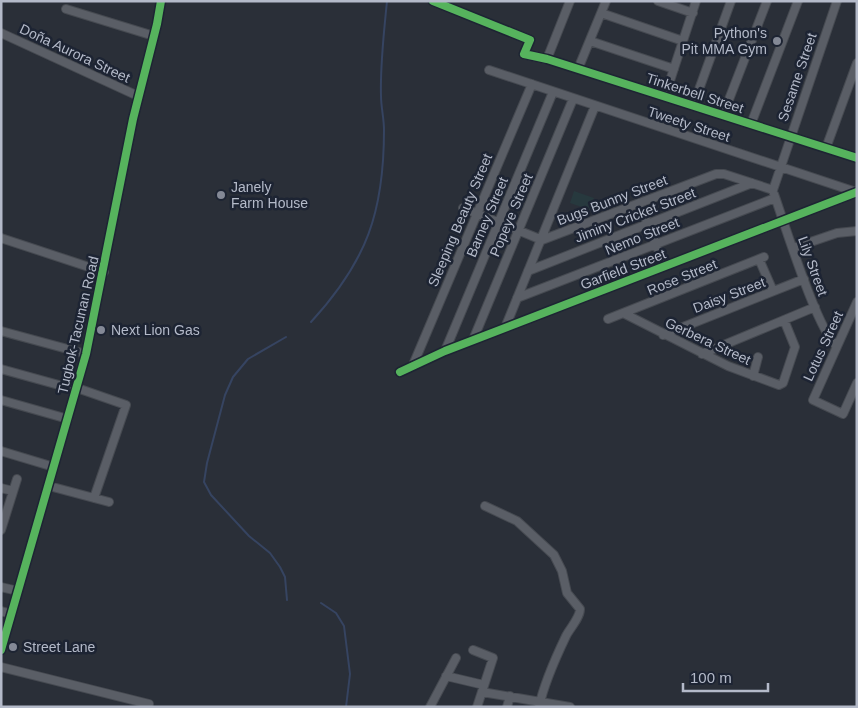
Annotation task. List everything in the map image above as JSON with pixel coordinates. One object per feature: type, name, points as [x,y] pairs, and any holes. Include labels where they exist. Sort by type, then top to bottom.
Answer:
[{"type":"street","name":"Tugbok-Tacunan Road","points":[[1,649],[86,354],[138,96],[154,36],[160,1]]},
{"type":"street","name":"Tinkerbell Street","points":[[433,1],[530,40],[524,54],[578,68],[826,148],[856,155]]},
{"type":"street","points":[[547,59],[570,1]]},
{"type":"street","points":[[578,68],[606,1]]},
{"type":"street","points":[[658,1],[692,13]]},
{"type":"street","points":[[665,96],[696,1]]},
{"type":"street","points":[[694,106],[732,1]]},
{"type":"street","points":[[724,115],[766,1]]},
{"type":"street","points":[[751,124],[798,1]]},
{"type":"street","name":"Sesame Street","points":[[774,194],[790,136],[837,1]]},
{"type":"street","points":[[66,9],[154,36]]},
{"type":"street","points":[[601,13],[683,40]]},
{"type":"street","name":"Doña Aurora Street","points":[[1,33],[138,96]]},
{"type":"street","points":[[590,41],[674,69]]},
{"type":"street","points":[[826,148],[857,63]]},
{"type":"street","name":"Tweety Street","points":[[489,70],[856,192]]},
{"type":"street","name":"Sleeping Beauty Street","points":[[412,365],[532,84]]},
{"type":"street","name":"Barney Street","points":[[445,351],[553,92]]},
{"type":"street","name":"Popeye Street","points":[[473,340],[573,99]]},
{"type":"street","points":[[505,328],[595,106]]},
{"type":"street","name":"Bugs Bunny Street","points":[[540,240],[551,238],[718,173],[752,183],[774,194]]},
{"type":"street","name":"Jiminy Cricket Street","points":[[528,271],[752,183]]},
{"type":"street","name":"Garfield Street","points":[[400,372],[445,351],[856,192]]},
{"type":"street","name":"Lily Street","points":[[774,194],[815,307],[828,338],[837,346]]},
{"type":"street","name":"Nemo Street","points":[[517,298],[656,244],[774,194]]},
{"type":"street","points":[[639,203],[665,266]]},
{"type":"street","points":[[463,208],[540,240]]},
{"type":"street","points":[[793,248],[837,233],[857,231]]},
{"type":"street","points":[[1,238],[103,275]]},
{"type":"street","name":"Rose Street","points":[[608,319],[625,314],[762,258],[773,291]]},
{"type":"street","name":"Daisy Street","points":[[663,334],[804,279]]},
{"type":"street","name":"Lotus Street","points":[[857,302],[813,400],[842,414],[857,383]]},
{"type":"street","points":[[702,354],[815,307]]},
{"type":"street","name":"Gerbera Street","points":[[625,314],[702,354],[777,385],[782,384],[795,347],[784,320]]},
{"type":"street","points":[[1,331],[86,354]]},
{"type":"street","points":[[753,376],[758,356]]},
{"type":"street","points":[[1,369],[77,389],[126,405],[94,498]]},
{"type":"street","points":[[1,400],[68,419]]},
{"type":"street","points":[[1,451],[54,467]]},
{"type":"street","points":[[1,530],[17,479]]},
{"type":"street","points":[[49,486],[109,502]]},
{"type":"street","points":[[1,488],[13,491]]},
{"type":"street","points":[[486,506],[517,521],[554,555],[562,571],[564,588],[581,611],[563,642],[540,704]]},
{"type":"street","points":[[1,586],[18,591]]},
{"type":"street","points":[[1,611],[11,614]]},
{"type":"street","points":[[472,650],[493,658],[477,707]]},
{"type":"street","points":[[430,707],[456,658]]},
{"type":"street","points":[[1,667],[149,704]]},
{"type":"street","points":[[446,676],[483,689],[540,704],[570,707]]},
{"type":"street","points":[[507,707],[510,696]]},
{"type":"shaded area","points":[[574,191],[594,198],[590,210],[570,203]]},
{"type":"waterway","points":[[311,322],[330,300],[359,256],[376,211],[383,159],[384,121],[381,100],[381,72],[387,1]]},
{"type":"waterway","points":[[286,337],[248,359],[233,377],[225,395],[207,463],[204,482],[211,495],[249,536],[270,553],[280,567],[285,577],[287,600]]},
{"type":"waterway","points":[[321,603],[336,613],[344,626],[350,674],[346,707]]},
{"type":"cycle path","points":[[1,650],[86,354],[133,119],[161,1]]},
{"type":"cycle path","points":[[433,1],[530,40],[524,54],[547,59],[857,158]]},
{"type":"cycle path","points":[[400,372],[445,351],[857,192]]},
{"type":"place","name":"Python's Pit MMA Gym","points":[[777,41]]},
{"type":"place","name":"Janely Farm House","points":[[221,195]]},
{"type":"place","name":"Next Lion Gas","points":[[101,330]]},
{"type":"place","name":"Street Lane","points":[[13,647]]}]
